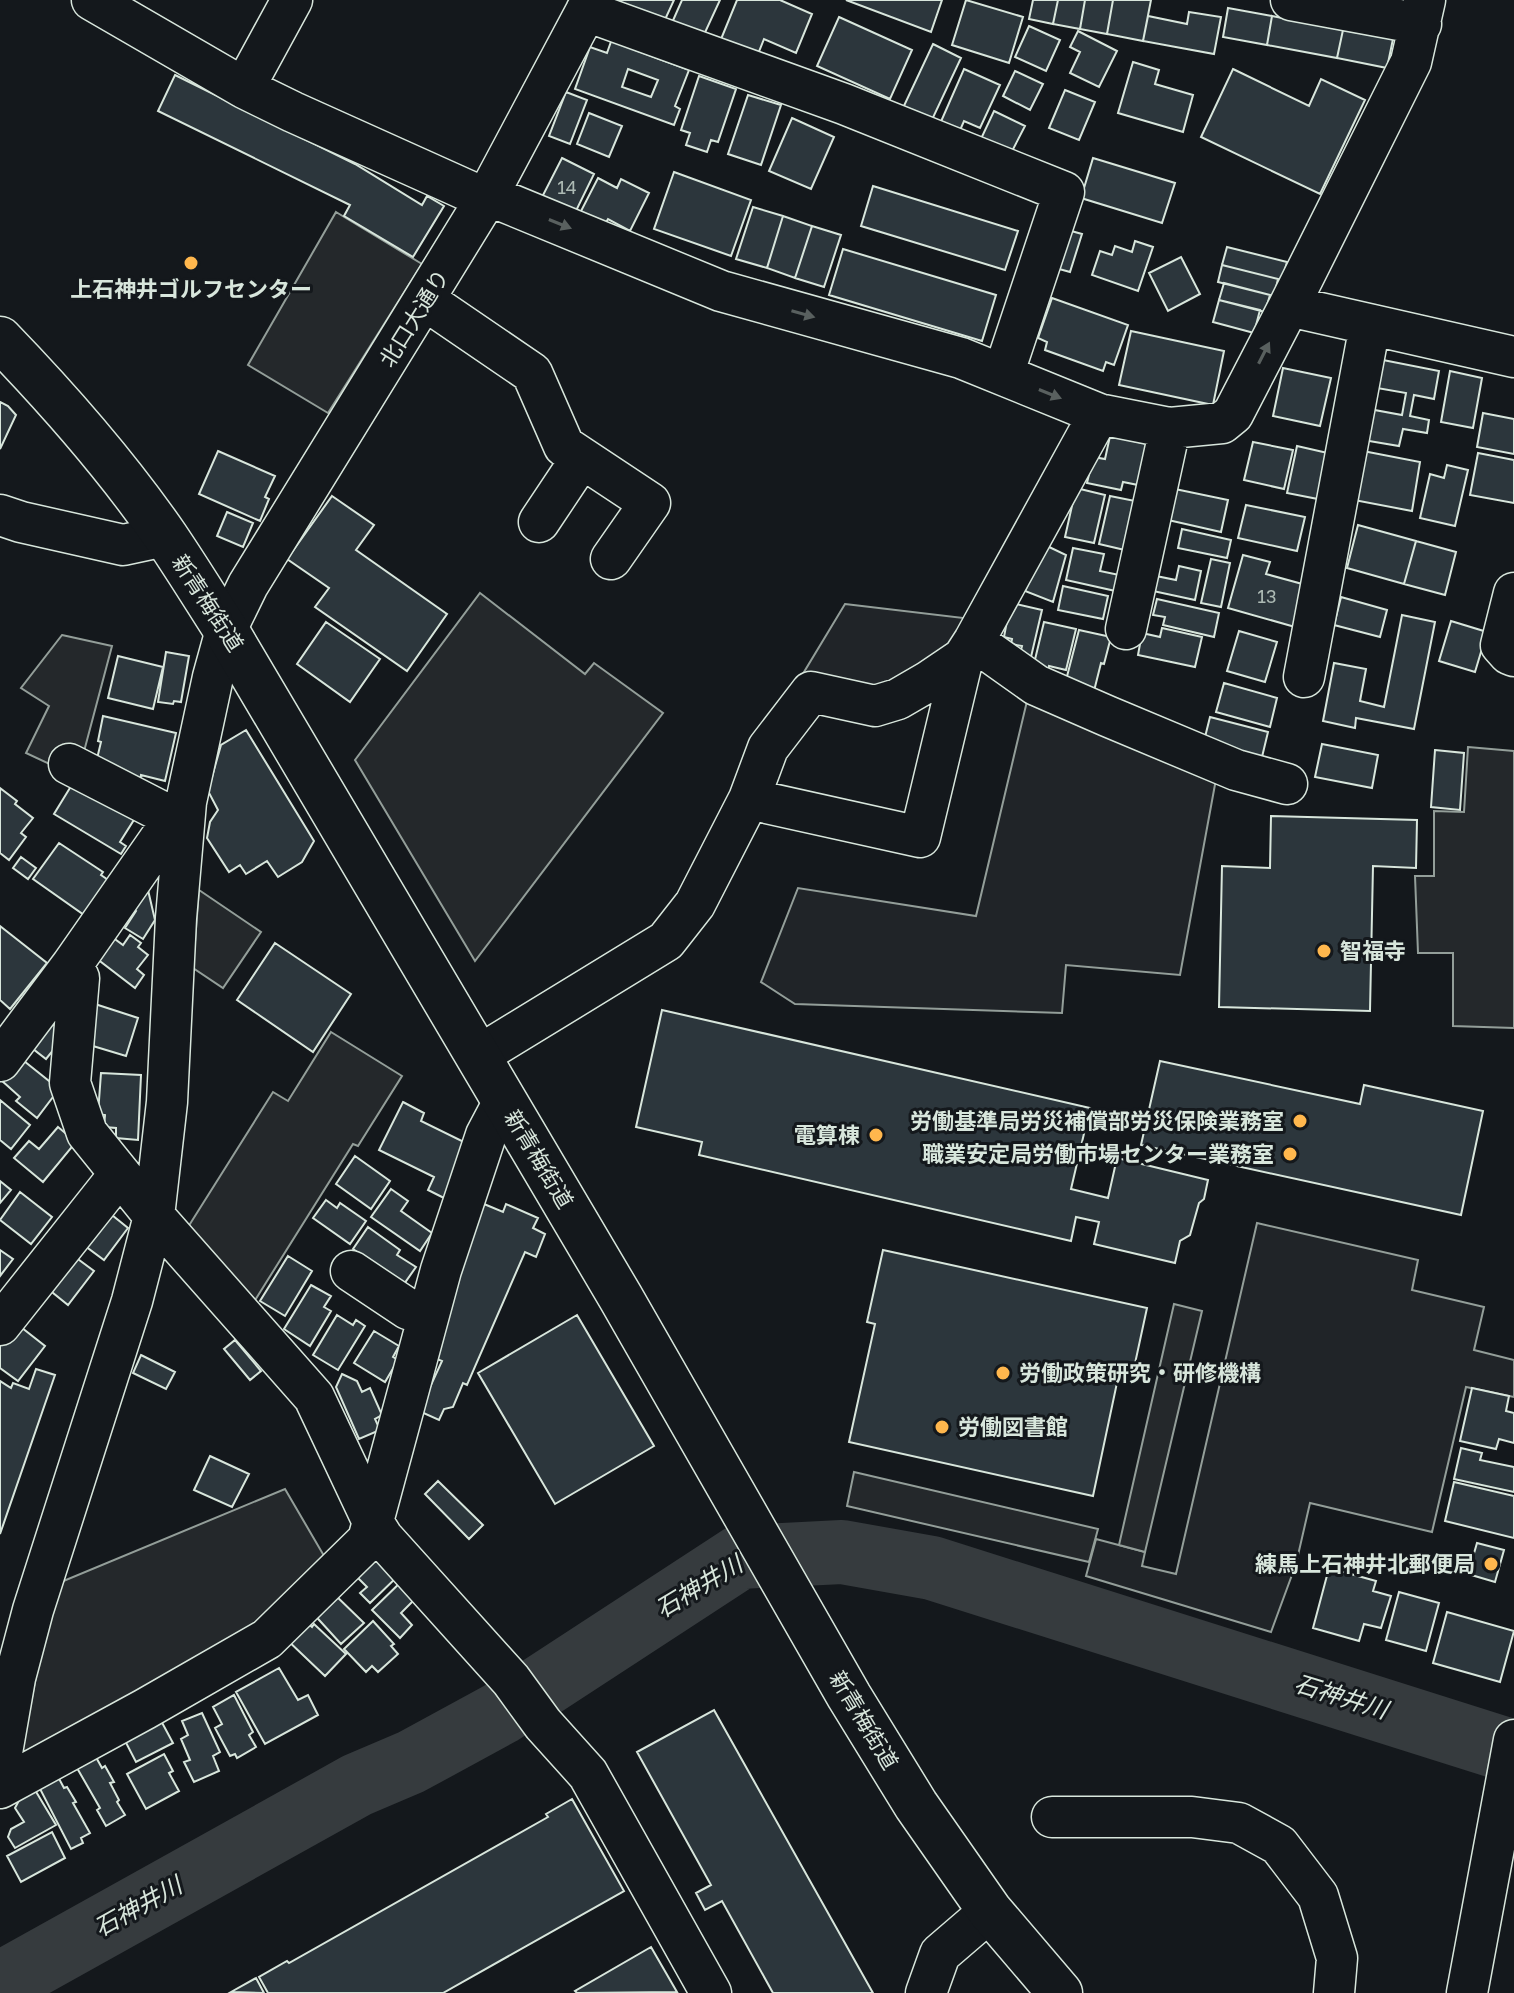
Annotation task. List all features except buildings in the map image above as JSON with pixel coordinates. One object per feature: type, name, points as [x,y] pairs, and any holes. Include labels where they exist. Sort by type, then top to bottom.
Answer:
[{"type":"main road","name":"新青梅街道","points":[[0,339],[105,456],[165,536],[226,630],[614,1286],[849,1696],[916,1805],[990,1911],[1060,1993]]},
{"type":"street","points":[[92,0],[244,88],[473,193],[500,200],[721,291],[961,358],[1099,414],[1170,428],[1222,423],[1233,414],[1411,62],[1423,12],[1291,0]]},
{"type":"street","points":[[244,88],[292,0]]},
{"type":"street","points":[[589,6],[1064,192],[1003,375]]},
{"type":"street","name":"北口大通り","points":[[0,1764],[8,1672],[37,1595],[132,1301],[154,1216],[167,1102],[180,810],[226,630],[248,585],[487,197],[589,6]]},
{"type":"street","points":[[425,300],[532,373],[564,446],[650,503],[611,559]]},
{"type":"street","points":[[1289,306],[1514,357]]},
{"type":"street","points":[[1304,677],[1370,325]]},
{"type":"street","points":[[749,799],[920,837],[969,650],[1099,414]]},
{"type":"street","points":[[1126,629],[1170,428]]},
{"type":"street","points":[[539,522],[581,459]]},
{"type":"street","points":[[0,515],[123,545],[165,536]]},
{"type":"street","points":[[1514,593],[1501,645],[1514,656]]},
{"type":"street","points":[[969,650],[1036,685],[1107,716],[1236,770],[1287,784]]},
{"type":"street","points":[[478,1056],[666,941],[695,904],[749,799],[768,748],[811,692],[875,706],[898,699],[929,681],[969,650]]},
{"type":"street","points":[[0,1061],[72,965],[180,810],[69,764]]},
{"type":"street","points":[[72,965],[79,978],[70,1083],[87,1133],[154,1216],[314,1397],[383,1538],[511,1680],[543,1724],[588,1774],[711,1993]]},
{"type":"street","points":[[0,1788],[267,1639],[368,1540],[441,1270],[486,1135],[504,1101]]},
{"type":"street","points":[[0,1325],[121,1175]]},
{"type":"street","points":[[351,1271],[408,1309],[428,1316]]},
{"type":"street","points":[[1467,1993],[1505,1834],[1504,1789],[1514,1740]]},
{"type":"street","points":[[1052,1817],[1192,1817],[1239,1823],[1279,1845],[1318,1896],[1337,1958],[1334,1993]]},
{"type":"street","points":[[926,1993],[940,1954],[990,1911]]},
{"type":"shaded area","points":[[336,212],[422,264],[328,413],[248,365]]},
{"type":"shaded area","points":[[480,593],[585,674],[594,663],[663,713],[475,961],[355,760]]},
{"type":"shaded area","points":[[845,604],[972,619],[964,635],[897,688],[801,677]]},
{"type":"shaded area","points":[[62,635],[112,646],[82,759],[56,767],[26,753],[49,706],[21,688]]},
{"type":"shaded area","points":[[1027,701],[1216,779],[1180,975],[1066,965],[1062,1013],[795,1004],[761,982],[798,888],[976,916]]},
{"type":"shaded area","points":[[1468,747],[1514,751],[1514,1028],[1453,1026],[1453,953],[1418,953],[1415,876],[1434,876],[1434,811],[1464,812]]},
{"type":"shaded area","points":[[199,890],[261,932],[223,988],[193,968]]},
{"type":"shaded area","points":[[331,1032],[402,1076],[358,1146],[353,1144],[252,1305],[183,1235],[273,1092],[288,1101]]},
{"type":"shaded area","points":[[1257,1223],[1418,1260],[1412,1290],[1484,1307],[1474,1350],[1514,1360],[1514,1397],[1466,1387],[1432,1532],[1310,1503],[1296,1564],[1271,1632],[1086,1576],[1096,1539],[1145,1552],[1142,1566],[1176,1574]]},
{"type":"shaded area","points":[[1174,1304],[1202,1311],[1145,1552],[1119,1545]]},
{"type":"shaded area","points":[[854,1472],[1098,1529],[1089,1562],[847,1506]]},
{"type":"shaded area","points":[[285,1489],[327,1561],[256,1627],[20,1761],[39,1660],[61,1582]]},
{"type":"waterway","name":"石神井川","points":[[0,1984],[357,1785],[411,1762],[501,1713],[740,1557],[842,1552],[932,1568],[1514,1752]]},
{"type":"place","name":"上石神井ゴルフセンター","points":[[191,263]]},
{"type":"place","name":"智福寺","points":[[1324,951]]},
{"type":"place","name":"労働基準局労災補償部労災保険業務室","points":[[1300,1121]]},
{"type":"place","name":"電算棟","points":[[876,1135]]},
{"type":"place","name":"職業安定局労働市場センター業務室","points":[[1290,1154]]},
{"type":"place","name":"労働政策研究・研修機構","points":[[1003,1373]]},
{"type":"place","name":"労働図書館","points":[[942,1427]]},
{"type":"place","name":"練馬上石神井北郵便局","points":[[1491,1564]]}]
